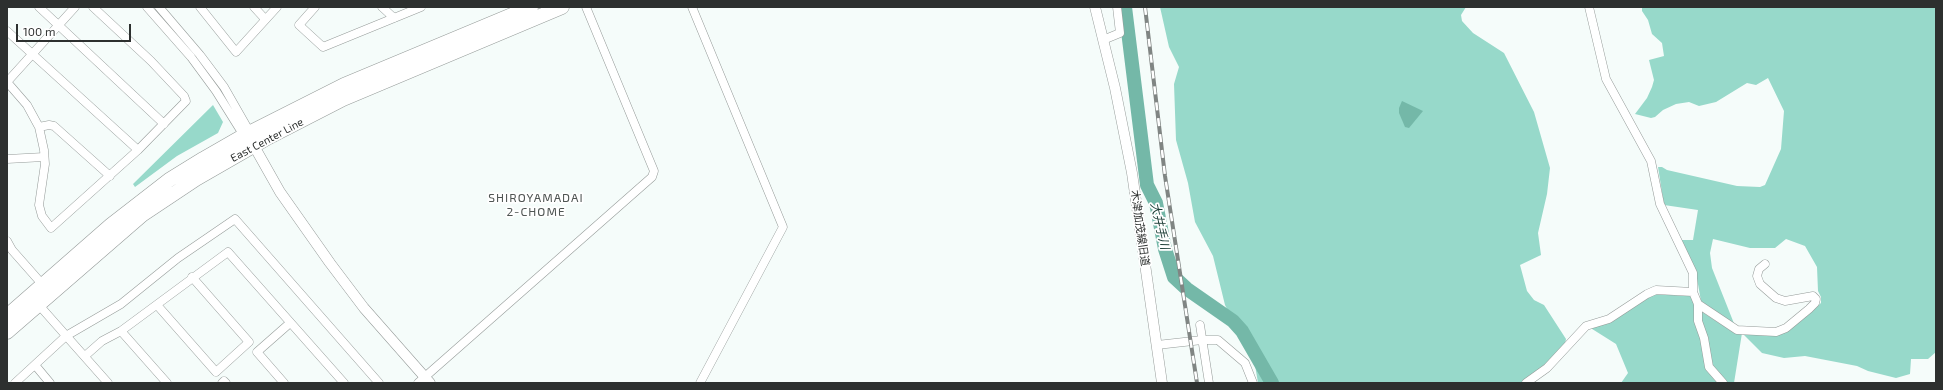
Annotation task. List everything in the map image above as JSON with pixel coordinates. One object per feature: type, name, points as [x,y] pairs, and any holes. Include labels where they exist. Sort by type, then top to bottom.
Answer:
[{"type":"highway","name":"East Center Line","points":[[7,316],[110,225],[169,180],[247,134],[344,85],[531,7]]},
{"type":"highway","name":"East Center Line","points":[[7,332],[142,215],[196,179],[254,146],[343,99],[562,7]]},
{"type":"street","points":[[39,7],[164,124]]},
{"type":"street","points":[[75,7],[7,82],[27,104],[39,127],[44,157],[44,178],[39,205],[45,221],[51,228],[138,150],[185,103],[186,99],[151,61],[94,7]]},
{"type":"street","points":[[147,7],[191,57],[247,134]]},
{"type":"street","points":[[159,7],[200,55],[224,87],[247,134],[280,192],[330,263],[364,308],[424,381],[652,177],[654,171],[586,7]]},
{"type":"street","points":[[200,7],[236,52],[276,7]]},
{"type":"street","points":[[254,7],[265,20]]},
{"type":"street","points":[[315,7],[299,25],[323,47],[421,7]]},
{"type":"street","points":[[382,7],[394,18]]},
{"type":"street","points":[[692,7],[783,227],[700,383]]},
{"type":"street","name":"木津加茂線旧道","points":[[1095,7],[1118,101],[1132,173],[1162,383]]},
{"type":"street","points":[[1103,40],[1120,33],[1116,7]]},
{"type":"street","points":[[1588,7],[1606,79],[1651,161],[1660,204],[1693,273],[1693,292],[1698,304],[1698,321],[1704,338],[1709,367],[1722,383]]},
{"type":"street","points":[[7,31],[138,150]]},
{"type":"street","points":[[39,127],[49,124],[54,126],[110,176]]},
{"type":"street","points":[[7,159],[44,157]]},
{"type":"street","points":[[15,383],[66,336],[121,304],[178,258],[236,219],[379,383]]},
{"type":"street","points":[[7,241],[9,252],[42,284]]},
{"type":"street","points":[[85,356],[102,341],[121,331],[192,277],[228,252],[344,383]]},
{"type":"street","points":[[1698,304],[1736,330],[1776,332],[1786,328],[1809,310],[1815,303],[1816,299],[1813,296],[1785,301],[1776,298],[1760,284],[1757,276],[1759,269],[1765,264]]},
{"type":"street","points":[[157,305],[216,372],[249,342],[192,277]]},
{"type":"street","points":[[1526,383],[1547,368],[1586,326],[1609,319],[1647,294],[1656,290],[1693,292]]},
{"type":"street","points":[[38,304],[108,383]]},
{"type":"street","points":[[284,383],[257,352],[290,323]]},
{"type":"street","points":[[1200,325],[1209,383]]},
{"type":"street","points":[[121,331],[167,383]]},
{"type":"street","points":[[1157,345],[1202,340],[1218,340],[1245,363],[1253,383]]},
{"type":"street","points":[[35,365],[50,383]]},
{"type":"street","points":[[222,383],[224,381],[226,383]]},
{"type":"shaded area","points":[[1160,7],[1466,7],[1461,15],[1462,21],[1473,33],[1504,53],[1534,112],[1550,168],[1547,194],[1538,233],[1541,255],[1520,265],[1527,291],[1534,300],[1544,305],[1566,339],[1565,344],[1543,368],[1523,383],[1258,383],[1255,365],[1225,305],[1213,256],[1195,222],[1188,183],[1176,140],[1174,84],[1179,67],[1169,47]]},
{"type":"shaded area","points":[[1642,7],[1936,7],[1936,352],[1928,359],[1911,359],[1910,374],[1896,378],[1868,371],[1857,366],[1805,356],[1784,358],[1762,353],[1742,333],[1734,383],[1725,383],[1713,370],[1699,310],[1730,330],[1789,330],[1821,303],[1821,297],[1818,291],[1817,267],[1805,246],[1786,239],[1775,248],[1750,248],[1713,239],[1710,253],[1712,268],[1735,326],[1701,301],[1696,273],[1680,240],[1693,240],[1698,210],[1664,205],[1658,167],[1737,186],[1760,187],[1765,185],[1781,149],[1784,111],[1768,78],[1756,85],[1747,83],[1716,102],[1699,106],[1689,102],[1676,104],[1651,118],[1635,114],[1647,98],[1654,80],[1649,60],[1664,56],[1662,43],[1652,34],[1648,20],[1642,11]]},
{"type":"shaded area","points":[[1402,101],[1423,111],[1409,128],[1405,127],[1399,113],[1399,108]]},
{"type":"shaded area","points":[[213,105],[223,122],[218,133],[177,156],[135,187],[133,184]]},
{"type":"shaded area","points":[[1651,294],[1691,296],[1695,303],[1705,346],[1720,383],[1621,383],[1628,373],[1616,344],[1589,327]]},
{"type":"waterway","name":"大井手川","points":[[1125,7],[1147,185],[1156,203],[1165,249],[1174,277],[1187,289],[1233,321],[1242,331],[1272,383]]},
{"type":"railway","points":[[1145,7],[1165,176],[1197,383]]},
{"type":"district","name":"SHIROYAMADAI 2-CHOME","points":[[536,205]]}]
